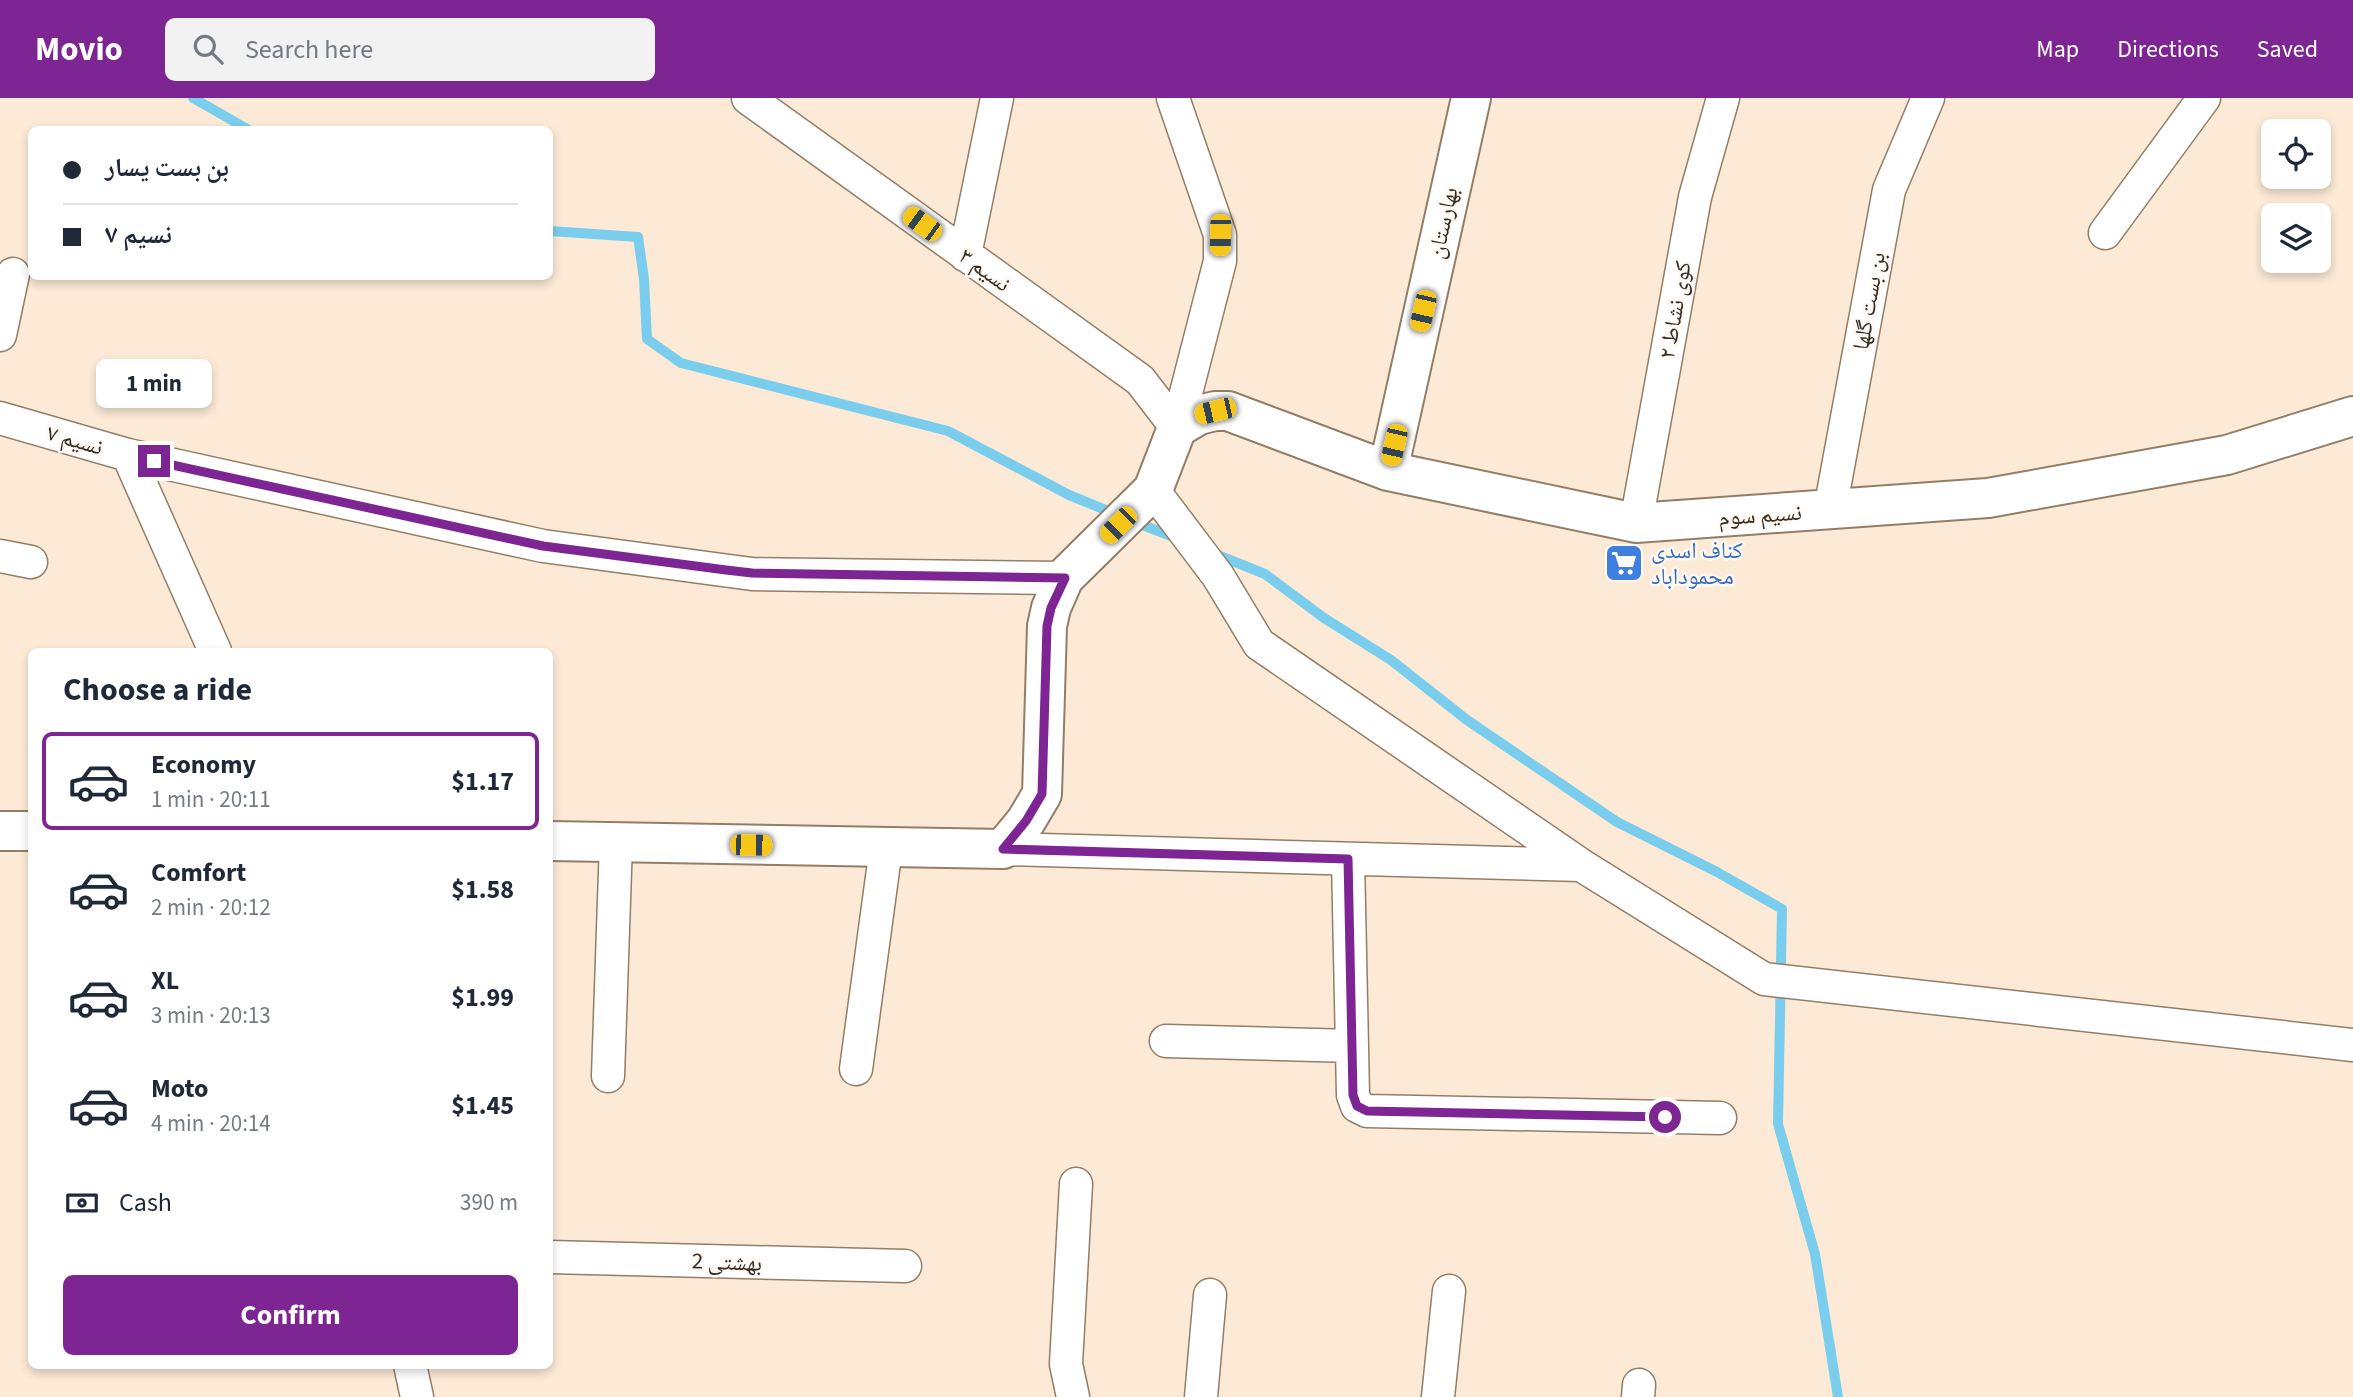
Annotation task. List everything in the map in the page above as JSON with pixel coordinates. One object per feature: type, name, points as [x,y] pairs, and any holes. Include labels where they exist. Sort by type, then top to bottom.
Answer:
[{"type":"street","points":[[965,256],[998,98]]},
{"type":"street","points":[[1003,849],[1026,821],[1042,794],[1047,626],[1051,608],[1065,578],[1153,490],[1177,428],[1220,261],[1220,235],[1174,98]]},
{"type":"street","name":"بهارستان","points":[[1388,471],[1471,98]]},
{"type":"street","name":"کوی نشاط ۲","points":[[1636,523],[1695,197],[1723,98]]},
{"type":"street","name":"بن بست گلها","points":[[1830,510],[1889,190],[1928,98]]},
{"type":"street","points":[[2105,233],[2204,98]]},
{"type":"street","name":"نسیم ۳","points":[[765,103],[965,256],[1140,380],[1177,428]]},
{"type":"street","points":[[0,335],[13,274]]},
{"type":"street","name":"نسیم سوم","points":[[1177,428],[1199,415],[1228,411],[1388,471],[1636,523],[1988,498],[2227,456],[2353,416]]},
{"type":"street","name":"نسیم ۷","points":[[0,418],[128,456],[543,546],[765,574],[1065,578]]},
{"type":"street","points":[[128,456],[214,648]]},
{"type":"street","points":[[1153,490],[1218,576],[1259,644],[1581,865],[1764,979],[2353,1045]]},
{"type":"street","points":[[0,556],[31,562]]},
{"type":"street","points":[[0,831],[28,831]]},
{"type":"street","points":[[553,841],[1003,849],[1581,865]]},
{"type":"street","points":[[608,1076],[616,842]]},
{"type":"street","points":[[856,1069],[886,848]]},
{"type":"street","points":[[1348,859],[1353,1095],[1357,1106],[1367,1111],[1720,1118]]},
{"type":"street","points":[[1167,1041],[1352,1046]]},
{"type":"street","points":[[1076,1184],[1066,1364],[1076,1396]]},
{"type":"street","name":"بهشتی 2","points":[[553,1257],[905,1266]]},
{"type":"street","points":[[1438,1397],[1449,1291]]},
{"type":"street","points":[[1201,1397],[1210,1295]]},
{"type":"street","points":[[411,1369],[417,1397]]},
{"type":"waterway","points":[[193,98],[242,126]]},
{"type":"waterway","points":[[553,231],[638,237],[644,279],[647,339],[681,363],[948,431],[1069,495],[1118,515]]},
{"type":"waterway","points":[[1132,521],[1179,539]]},
{"type":"waterway","points":[[1210,552],[1265,574],[1324,618],[1391,660],[1467,720],[1617,822],[1717,872],[1782,909],[1778,1124],[1815,1254],[1838,1397]]},
{"type":"place","name":"کناف اسدی محموداباد","points":[[1624,563]]},
{"type":"route","points":[[154,461],[543,546],[726,570],[752,573],[1065,578],[1051,608],[1047,626],[1042,794],[1026,821],[1003,849],[1348,859],[1353,1095],[1357,1106],[1367,1111],[1665,1117]]}]
